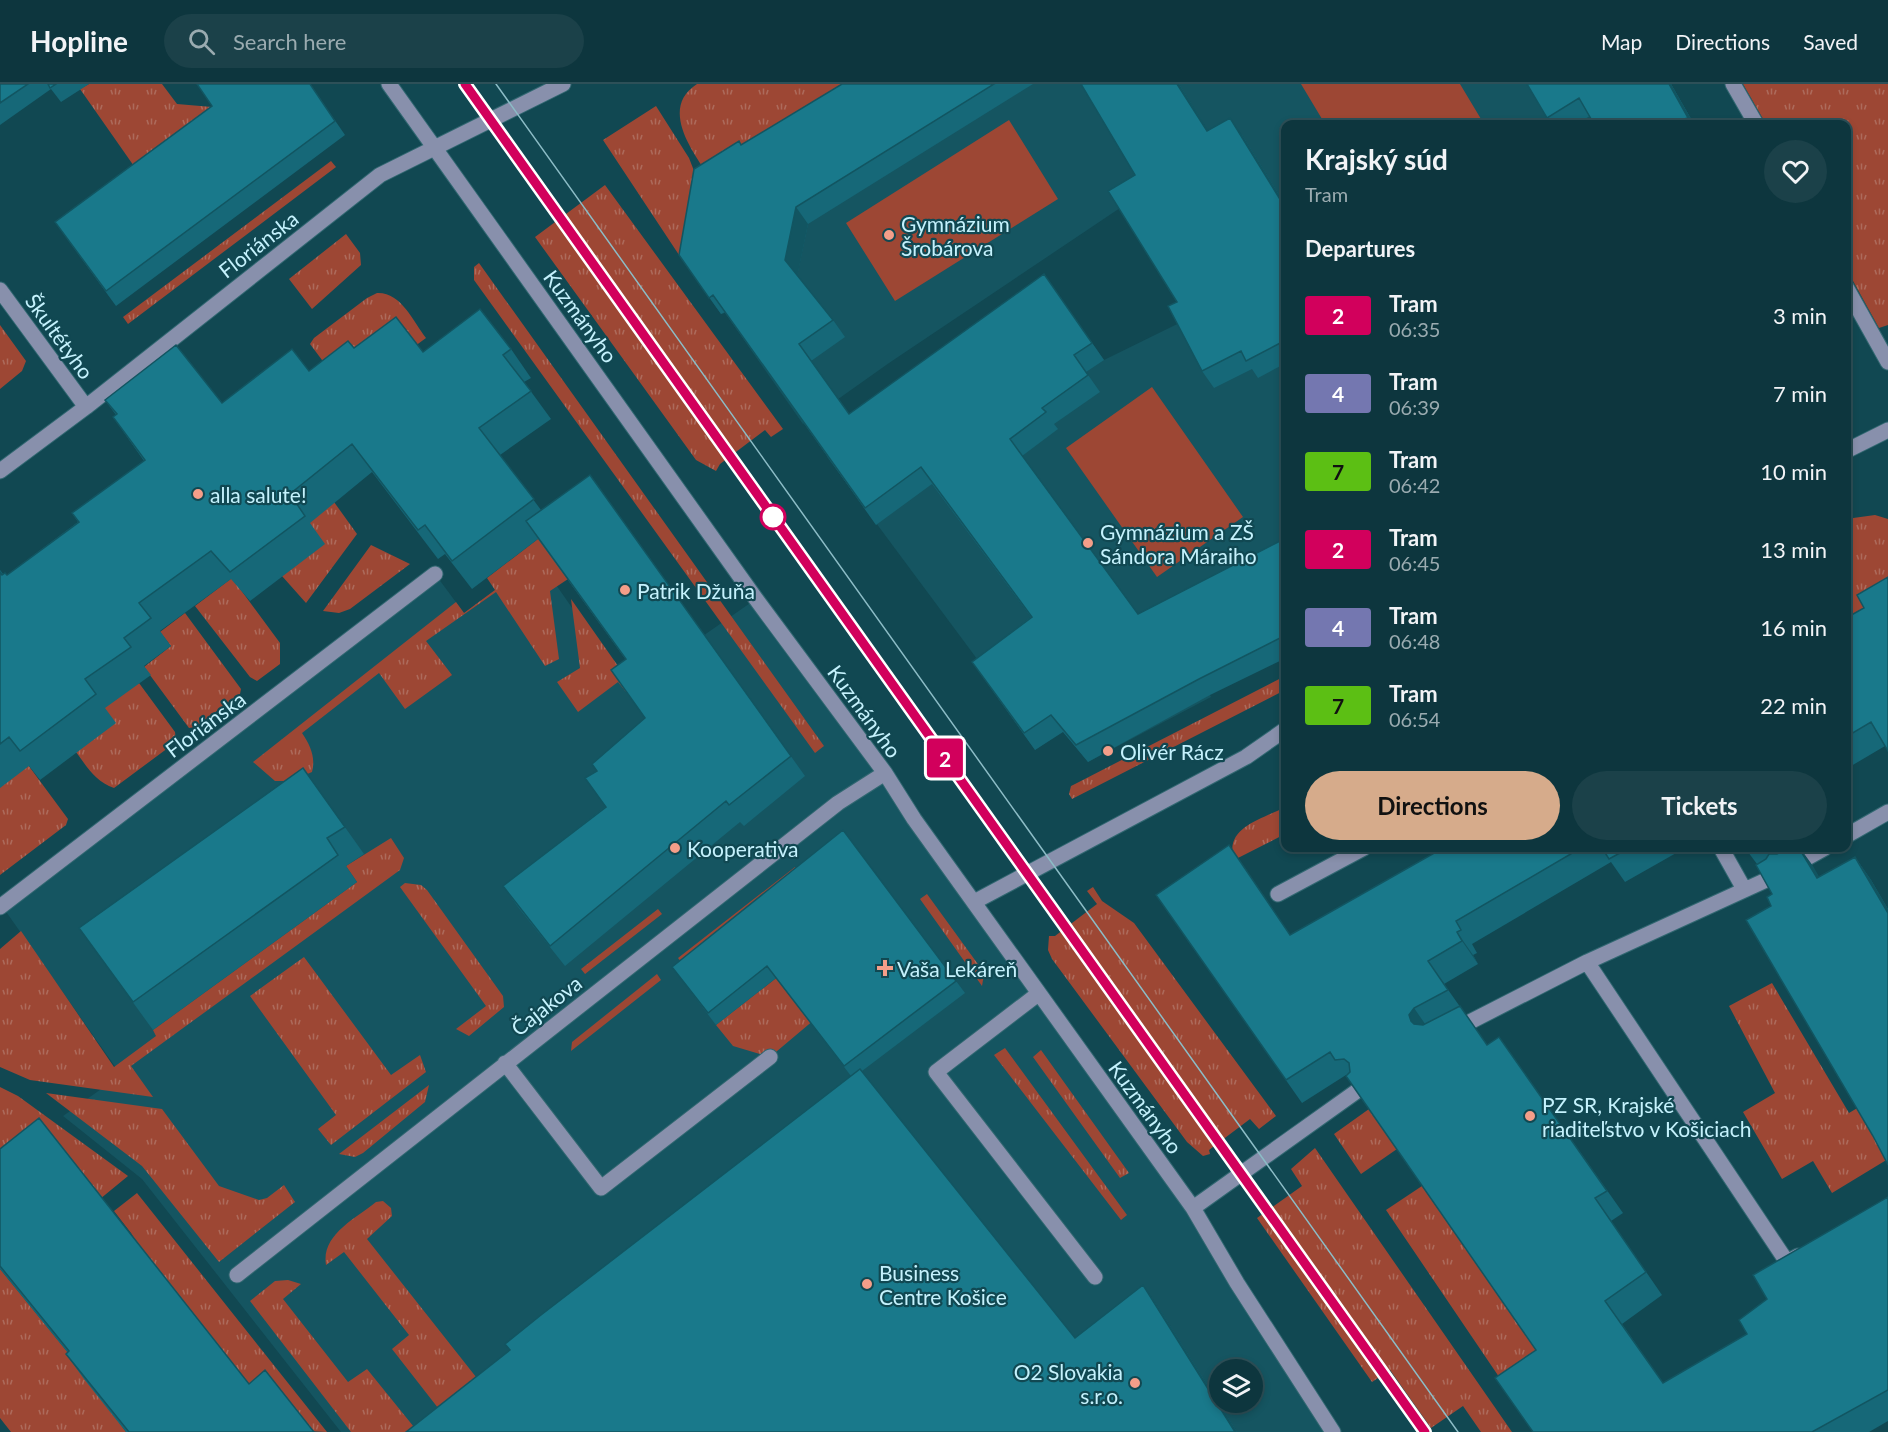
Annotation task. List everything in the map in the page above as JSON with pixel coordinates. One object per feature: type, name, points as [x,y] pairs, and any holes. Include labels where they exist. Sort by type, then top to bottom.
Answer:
[{"type":"street","name":"Kuzmányho","points":[[389,84],[756,599],[885,773],[914,819],[1193,1208],[1237,1283],[1333,1432]]},
{"type":"street","name":"Floriánska","points":[[0,471],[86,407],[380,175],[562,84]]},
{"type":"street","points":[[1733,84],[1754,120]]},
{"type":"street","name":"Škultétyho","points":[[0,290],[86,407]]},
{"type":"street","points":[[1851,296],[1888,362]]},
{"type":"street","points":[[1851,448],[1888,430]]},
{"type":"street","name":"Floriánska","points":[[0,907],[435,574]]},
{"type":"street","points":[[974,902],[1246,757],[1281,732]]},
{"type":"street","name":"Čajakova","points":[[237,1275],[838,803],[885,773]]},
{"type":"street","points":[[1851,833],[1888,812]]},
{"type":"street","points":[[1278,894],[1357,852]]},
{"type":"street","points":[[1723,852],[1744,889]]},
{"type":"street","points":[[1435,1039],[1587,963],[1782,872],[1818,852]]},
{"type":"street","points":[[1587,963],[1787,1262],[1808,1251]]},
{"type":"street","points":[[1038,994],[936,1072],[1095,1277]]},
{"type":"street","points":[[505,1063],[601,1188],[770,1057]]},
{"type":"street","points":[[1193,1208],[1357,1091]]},
{"type":"shaded area","points":[[882,84],[1671,84],[1692,120],[1281,120],[1281,564],[1174,622],[1211,697],[1088,762],[1063,731],[1035,750],[1008,711],[989,675],[827,457],[1056,291],[1104,360],[1218,304],[1120,208],[889,363],[803,424],[725,313],[721,314],[691,272]]},
{"type":"shaded area","points":[[538,559],[628,688],[756,599],[1193,1208],[1333,1432],[341,1432],[142,1179],[63,1116],[121,1075],[2,906],[435,574],[464,613]]},
{"type":"green space","points":[[89,84],[162,84],[177,104],[212,107],[143,179],[80,89]]},
{"type":"green space","points":[[697,84],[847,84],[706,172],[687,140],[680,116],[681,104],[686,93]]},
{"type":"green space","points":[[1301,84],[1460,84],[1482,120],[1323,120]]},
{"type":"green space","points":[[1743,84],[1888,84],[1888,325],[1879,328],[1851,277],[1851,120],[1764,120]]},
{"type":"green space","points":[[656,106],[689,158],[696,176],[683,261],[603,140]]},
{"type":"green space","points":[[1009,120],[1058,199],[895,301],[846,223]]},
{"type":"green space","points":[[331,161],[336,167],[128,324],[123,317]]},
{"type":"green space","points":[[605,185],[783,429],[771,437],[765,430],[720,464],[716,471],[696,460],[535,237]]},
{"type":"green space","points":[[346,234],[360,253],[361,265],[312,309],[289,279]]},
{"type":"green space","points":[[479,263],[824,746],[815,753],[474,280],[474,267]]},
{"type":"green space","points":[[377,293],[393,297],[400,302],[426,338],[374,376],[343,388],[310,344],[314,338]]},
{"type":"green space","points":[[0,325],[26,361],[22,371],[0,389]]},
{"type":"green space","points":[[1152,387],[1243,517],[1157,577],[1066,448]]},
{"type":"green space","points":[[334,502],[357,534],[306,603],[282,576],[309,521]]},
{"type":"green space","points":[[1875,515],[1888,519],[1888,609],[1851,645],[1851,518]]},
{"type":"green space","points":[[547,532],[568,579],[550,591],[559,659],[545,666],[496,592],[426,641],[452,675],[405,709],[379,673],[302,733],[312,751],[312,772],[291,781],[275,781],[253,762],[456,602],[464,613],[495,590],[487,578]]},
{"type":"green space","points":[[371,545],[410,564],[350,609],[339,613],[323,611]]},
{"type":"green space","points":[[232,578],[280,643],[280,664],[257,681],[250,677],[195,606]]},
{"type":"green space","points":[[571,599],[632,686],[626,692],[618,682],[578,712],[557,682],[580,668]]},
{"type":"green space","points":[[185,613],[241,689],[240,694],[195,727],[189,728],[144,667],[171,646],[160,632]]},
{"type":"green space","points":[[1281,678],[1281,692],[1072,799],[1069,794],[1071,786]]},
{"type":"green space","points":[[139,683],[175,732],[176,742],[114,788],[97,778],[76,752],[94,693]]},
{"type":"green space","points":[[17,750],[68,819],[66,825],[0,875],[0,763]]},
{"type":"green space","points":[[1281,809],[1281,836],[1234,860],[1232,849],[1234,840],[1239,832]]},
{"type":"green space","points":[[391,838],[404,858],[400,870],[131,1066],[153,1097],[30,1080],[0,1067],[0,949],[21,931],[114,1067],[156,1036],[153,1030],[357,882],[346,866]]},
{"type":"green space","points":[[795,867],[798,871],[682,963],[678,958]]},
{"type":"green space","points":[[405,883],[421,885],[427,890],[503,996],[504,1007],[469,1036],[456,1029],[486,1006],[400,887]]},
{"type":"green space","points":[[1093,887],[1102,901],[1134,923],[1276,1116],[1259,1129],[1250,1119],[1209,1150],[1210,1154],[1203,1156],[1187,1142],[1052,959],[1048,950],[1049,936],[1055,936],[1097,904],[1087,891]]},
{"type":"green space","points":[[927,894],[980,967],[984,974],[982,986],[920,899]]},
{"type":"green space","points":[[658,909],[662,914],[585,974],[581,969]]},
{"type":"green space","points":[[304,957],[391,1075],[420,1055],[426,1072],[331,1145],[318,1129],[336,1115],[250,996]]},
{"type":"green space","points":[[793,965],[827,1009],[770,1057],[733,1046],[716,1025]]},
{"type":"green space","points":[[657,974],[661,980],[571,1051],[572,1042]]},
{"type":"green space","points":[[1772,983],[1849,1113],[1859,1107],[1888,1159],[1832,1193],[1813,1161],[1782,1179],[1743,1112],[1775,1093],[1729,1006]]},
{"type":"green space","points":[[1005,1048],[1127,1215],[1121,1220],[994,1055]]},
{"type":"green space","points":[[1041,1050],[1129,1173],[1120,1178],[1033,1057]]},
{"type":"green space","points":[[429,1085],[425,1102],[363,1153],[355,1157],[339,1154]]},
{"type":"green space","points":[[0,1087],[18,1096],[128,1176],[100,1199],[0,1188]]},
{"type":"green space","points":[[46,1093],[162,1109],[219,1186],[259,1200],[267,1198],[284,1185],[295,1202],[219,1262],[142,1166]]},
{"type":"green space","points":[[1369,1109],[1397,1149],[1361,1174],[1334,1134]]},
{"type":"green space","points":[[1315,1148],[1512,1432],[1481,1432],[1463,1406],[1431,1428],[1390,1370],[1372,1382],[1257,1218],[1302,1186],[1291,1169]]},
{"type":"green space","points":[[1422,1186],[1552,1372],[1514,1399],[1386,1210]]},
{"type":"green space","points":[[137,1193],[327,1432],[244,1428],[131,1233],[114,1211]]},
{"type":"green space","points":[[383,1201],[391,1208],[392,1216],[367,1239],[495,1401],[456,1431],[392,1349],[409,1335],[344,1252],[326,1265],[326,1254],[334,1236],[376,1202]]},
{"type":"green space","points":[[0,1269],[74,1360],[126,1432],[11,1432],[0,1418]]},
{"type":"green space","points":[[288,1280],[301,1284],[283,1299],[348,1382],[367,1369],[418,1432],[351,1432],[250,1301],[275,1281]]},
{"type":"building","points":[[0,84],[28,84],[0,103]]},
{"type":"building","points":[[197,84],[310,84],[335,121],[106,291],[55,222],[212,106]]},
{"type":"building","points":[[842,84],[994,84],[796,207],[785,260],[833,320],[799,344],[849,414],[1044,274],[1092,343],[1074,355],[1088,375],[1042,408],[1046,412],[1010,439],[1138,614],[1281,541],[1281,638],[1076,745],[1051,715],[1024,733],[972,662],[1032,617],[921,467],[865,508],[713,295],[709,298],[679,255],[694,169],[739,141],[741,145]]},
{"type":"building","points":[[1081,84],[1177,84],[1207,131],[1230,118],[1281,201],[1281,343],[1246,361],[1241,351],[1202,371],[1168,306],[1177,302],[1108,191],[1135,175]]},
{"type":"building","points":[[1527,84],[1669,84],[1688,118],[1685,120],[1592,120],[1579,98],[1547,118]]},
{"type":"building","points":[[480,309],[511,349],[503,355],[531,391],[479,428],[534,499],[452,561],[425,525],[418,530],[352,444],[290,494],[305,516],[230,572],[211,551],[139,603],[151,618],[124,638],[131,647],[85,679],[96,694],[20,751],[9,737],[0,744],[0,572],[2,575],[5,573],[7,575],[79,522],[72,513],[145,460],[113,417],[117,414],[105,400],[176,345],[222,403],[292,349],[309,371],[348,341],[354,348],[396,317],[423,352]]},
{"type":"building","points":[[590,475],[791,756],[729,805],[726,801],[550,946],[503,886],[606,807],[585,778],[597,771],[592,764],[645,718],[611,670],[626,659],[526,521]]},
{"type":"building","points":[[1888,577],[1888,751],[1871,722],[1851,734],[1851,615],[1864,608],[1857,595]]},
{"type":"building","points":[[303,768],[345,827],[327,838],[338,855],[133,1002],[79,928]]},
{"type":"building","points":[[843,830],[956,981],[844,1066],[767,966],[708,1013],[672,967]]},
{"type":"building","points":[[1229,845],[1290,935],[1436,852],[1574,852],[1456,921],[1461,930],[1457,932],[1462,941],[1428,961],[1448,990],[1414,1008],[1409,1015],[1411,1021],[1414,1024],[1423,1025],[1460,1006],[1487,1045],[1499,1037],[1607,1191],[1595,1198],[1646,1272],[1605,1301],[1663,1383],[1747,1334],[1739,1320],[1767,1299],[1753,1275],[1888,1197],[1888,1390],[1812,1432],[1533,1432],[1495,1378],[1536,1350],[1346,1076],[1350,1072],[1349,1063],[1344,1059],[1335,1060],[1330,1052],[1286,1080],[1156,895]]},
{"type":"building","points":[[1605,852],[1622,852],[1609,859]]},
{"type":"building","points":[[1801,852],[1817,878],[1855,857],[1888,913],[1888,1165],[1746,920],[1771,906],[1767,897],[1772,894],[1756,865],[1766,859],[1769,854]]},
{"type":"building","points":[[860,1069],[1075,1338],[1143,1285],[1209,1390],[1209,1413],[1223,1413],[1235,1432],[406,1432],[510,1350],[505,1344]]},
{"type":"building","points":[[39,1118],[249,1384],[265,1370],[314,1432],[129,1432],[66,1354],[69,1351],[0,1266],[0,1149]]},
{"type":"tram line","points":[[465,84],[1425,1432]]},
{"type":"tram line","name":"2","points":[[465,84],[1425,1432]]},
{"type":"tram line","points":[[496,84],[1458,1432]]},
{"type":"place","name":"Gymnázium Šrobárova","points":[[889,235]]},
{"type":"place","name":"alla salute!","points":[[198,494]]},
{"type":"place","name":"Gymnázium a ZŠ Sándora Máraiho","points":[[1088,543]]},
{"type":"place","name":"Patrik Džuňa","points":[[625,590]]},
{"type":"place","name":"Olivér Rácz","points":[[1108,751]]},
{"type":"place","name":"Kooperativa","points":[[675,848]]},
{"type":"place","name":"Vaša Lekáreň","points":[[885,968]]},
{"type":"place","name":"PZ SR, Krajské riaditeľstvo v Košiciach","points":[[1530,1116]]},
{"type":"place","name":"Business Centre Košice","points":[[867,1284]]},
{"type":"place","name":"O2 Slovakia s.r.o.","points":[[1135,1383]]}]
